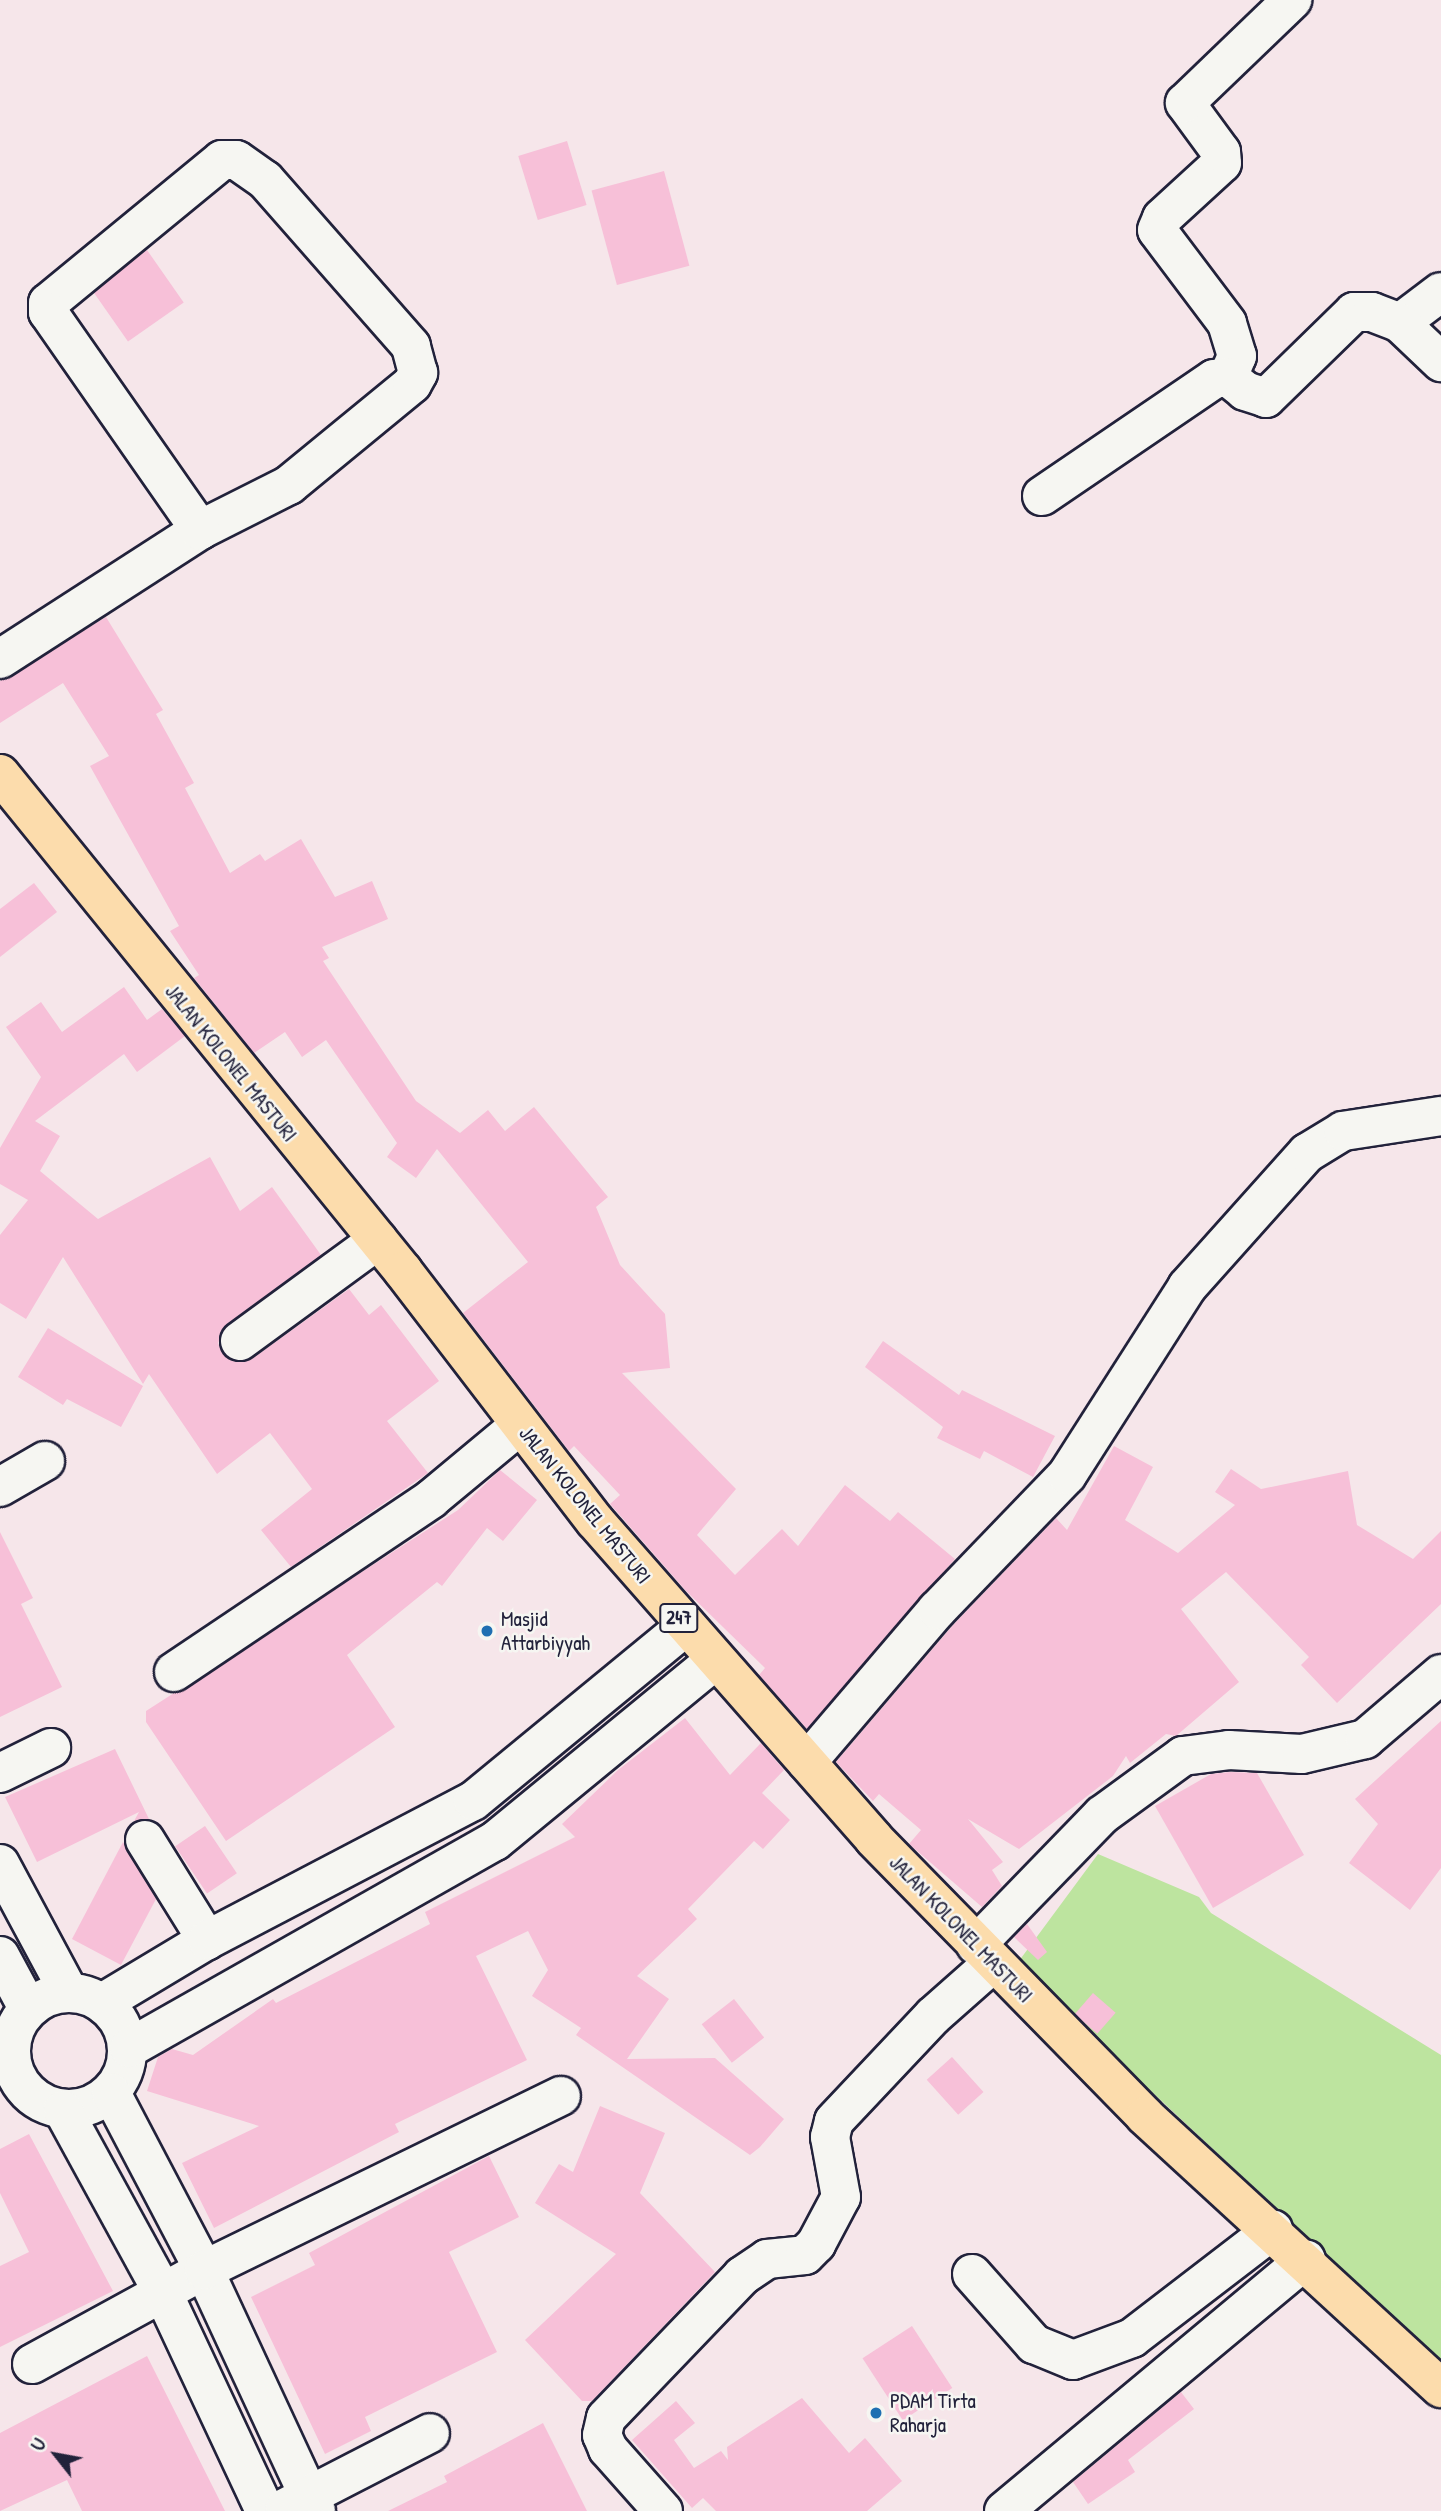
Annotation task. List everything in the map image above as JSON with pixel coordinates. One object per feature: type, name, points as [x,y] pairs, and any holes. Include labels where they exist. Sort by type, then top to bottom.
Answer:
[{"type":"main road","name":"JALAN KOLONEL MASTURI","points":[[0,774],[378,1240],[520,1425],[715,1660],[984,1954],[1145,2116],[1306,2259],[1441,2388]]},
{"type":"street","points":[[1228,377],[1237,356],[1227,323],[1157,230],[1162,218],[1222,163],[1221,152],[1185,103],[1292,0]]},
{"type":"street","points":[[0,659],[200,530],[289,485],[393,404],[418,373],[411,346],[265,180],[236,160],[222,160],[48,303],[48,312],[200,530]]},
{"type":"street","points":[[1400,323],[1441,292]]},
{"type":"street","points":[[1042,496],[1214,379],[1228,377],[1245,391],[1266,398],[1354,312],[1372,312],[1400,323],[1441,362]]},
{"type":"street","points":[[807,1762],[937,1609],[1067,1475],[1186,1287],[1307,1153],[1343,1131],[1441,1116]]},
{"type":"street","points":[[240,1342],[378,1240]]},
{"type":"street","points":[[174,1672],[431,1499],[520,1425]]},
{"type":"street","points":[[0,1487],[45,1461]]},
{"type":"street","points":[[14,2032],[46,1996],[85,1997],[207,1940],[473,1801],[685,1626]]},
{"type":"street","points":[[0,1955],[14,2032],[11,2091],[63,2110],[86,2109],[111,2093],[129,2048],[495,1841],[715,1660]]},
{"type":"street","points":[[663,2511],[608,2449],[602,2435],[606,2418],[742,2276],[767,2259],[805,2255],[816,2244],[841,2197],[830,2137],[834,2121],[933,2016],[1102,1815],[1184,1756],[1229,1750],[1302,1754],[1366,1739],[1441,1674]]},
{"type":"street","points":[[0,1773],[51,1748]]},
{"type":"street","points":[[145,1840],[207,1940]]},
{"type":"street","points":[[0,1864],[85,1997],[121,2022],[129,2048]]},
{"type":"street","points":[[309,1886],[338,1930]]},
{"type":"street","points":[[111,2093],[210,2283],[301,2506],[430,2433]]},
{"type":"street","points":[[32,2364],[210,2283],[561,2096]]},
{"type":"street","points":[[63,2110],[167,2304],[265,2511]]},
{"type":"street","points":[[972,2274],[1034,2344],[1073,2360],[1132,2338],[1273,2230]]},
{"type":"street","points":[[1004,2511],[1306,2259]]},
{"type":"green space","points":[[1098,1854],[1199,1897],[1211,1913],[1441,2055],[1441,2362],[1016,1965]]},
{"type":"building","points":[[567,141],[587,205],[538,220],[518,156]]},
{"type":"building","points":[[664,171],[689,266],[617,285],[592,190]]},
{"type":"building","points":[[147,250],[184,302],[128,341],[91,289]]},
{"type":"building","points":[[106,617],[163,710],[156,714],[194,783],[185,788],[230,873],[260,854],[265,861],[301,839],[335,897],[372,881],[388,919],[322,947],[329,958],[323,961],[416,1101],[460,1133],[488,1110],[505,1131],[534,1107],[608,1197],[596,1207],[620,1265],[665,1314],[670,1368],[622,1373],[736,1489],[697,1535],[735,1575],[782,1529],[798,1546],[845,1485],[890,1521],[898,1512],[955,1559],[807,1729],[759,1675],[765,1668],[686,1591],[610,1504],[620,1495],[574,1446],[569,1451],[463,1313],[528,1262],[437,1149],[416,1178],[387,1157],[397,1143],[326,1040],[302,1057],[285,1032],[254,1053],[194,978],[199,975],[170,931],[179,926],[90,766],[109,756],[63,683],[0,723],[0,681]]},
{"type":"building","points":[[34,883],[57,912],[0,957],[0,909]]},
{"type":"building","points":[[124,987],[147,1020],[162,1009],[185,1036],[137,1072],[124,1054],[35,1121],[60,1136],[40,1171],[98,1219],[210,1157],[240,1211],[272,1187],[321,1255],[227,1324],[218,1343],[223,1354],[232,1361],[252,1359],[349,1289],[369,1315],[381,1305],[439,1381],[387,1421],[428,1473],[291,1567],[261,1530],[312,1489],[270,1433],[217,1474],[149,1374],[143,1384],[63,1257],[26,1319],[0,1303],[0,1235],[28,1200],[0,1184],[0,1148],[41,1077],[6,1027],[41,1002],[62,1032]]},
{"type":"building","points":[[48,1328],[143,1386],[121,1427],[67,1399],[63,1405],[18,1377]]},
{"type":"building","points":[[883,1341],[959,1395],[962,1390],[1055,1436],[1033,1477],[984,1451],[980,1459],[937,1438],[943,1427],[865,1367]]},
{"type":"building","points":[[1114,1446],[1153,1467],[1125,1520],[1178,1553],[1235,1505],[1215,1492],[1231,1469],[1261,1489],[1348,1471],[1357,1525],[1413,1559],[1441,1531],[1441,1604],[1337,1703],[1301,1665],[1309,1657],[1226,1572],[1181,1609],[1239,1682],[1176,1736],[1166,1734],[1130,1763],[1126,1756],[1113,1776],[1019,1849],[968,1819],[1003,1862],[992,1870],[1002,1886],[982,1907],[909,1844],[921,1830],[879,1794],[873,1801],[836,1762],[953,1625],[1056,1518],[1067,1530]]},
{"type":"building","points":[[500,1470],[537,1500],[503,1541],[487,1528],[442,1586],[437,1582],[347,1655],[395,1727],[226,1841],[146,1722],[146,1711],[458,1510]]},
{"type":"building","points":[[0,1532],[33,1598],[21,1604],[62,1687],[0,1717]]},
{"type":"building","points":[[685,1718],[730,1775],[761,1743],[784,1770],[762,1793],[790,1820],[763,1849],[754,1841],[688,1909],[697,1919],[637,1976],[669,1999],[627,2059],[715,2058],[784,2119],[760,2147],[750,2155],[576,2035],[581,2028],[532,1996],[548,1970],[528,1931],[476,1956],[527,2060],[395,2124],[399,2132],[214,2228],[182,2163],[259,2126],[147,2091],[158,2057],[172,2049],[193,2055],[273,1999],[276,2003],[430,1924],[425,1912],[575,1837],[562,1824],[618,1770]]},
{"type":"building","points":[[1441,1721],[1441,1868],[1410,1910],[1349,1863],[1378,1824],[1355,1799]]},
{"type":"building","points":[[115,1749],[149,1819],[134,1821],[139,1812],[37,1862],[5,1797]]},
{"type":"building","points":[[1257,1773],[1304,1855],[1213,1908],[1155,1806],[1211,1774]]},
{"type":"building","points":[[205,1826],[237,1873],[207,1893],[175,1846]]},
{"type":"building","points":[[123,1842],[156,1899],[121,1965],[72,1939]]},
{"type":"building","points":[[1027,1924],[1047,1952],[1038,1960],[1014,1937]]},
{"type":"building","points":[[1093,1993],[1116,2013],[1097,2034],[1075,2014]]},
{"type":"building","points":[[734,1999],[764,2038],[732,2063],[702,2024]]},
{"type":"building","points":[[952,2057],[983,2092],[958,2115],[927,2080]]},
{"type":"building","points":[[600,2106],[665,2133],[640,2193],[715,2272],[592,2401],[582,2401],[525,2340],[616,2254],[535,2203],[559,2164],[573,2172]]},
{"type":"building","points":[[29,2134],[113,2291],[0,2347],[0,2266],[29,2252],[0,2193],[0,2149]]},
{"type":"building","points":[[489,2156],[519,2217],[449,2252],[497,2352],[365,2417],[371,2431],[325,2454],[251,2297],[315,2265],[309,2253]]},
{"type":"building","points":[[912,2326],[952,2388],[903,2420],[863,2358]]},
{"type":"building","points":[[147,2356],[225,2511],[82,2511],[67,2480],[0,2511],[0,2433]]},
{"type":"building","points":[[1181,2392],[1194,2409],[1128,2460],[1135,2472],[1088,2504],[1073,2482]]},
{"type":"building","points":[[802,2398],[849,2453],[865,2438],[902,2481],[867,2511],[716,2511],[703,2498],[692,2508],[632,2440],[676,2401],[695,2423],[674,2440],[694,2468],[721,2451],[728,2460],[727,2447]]},
{"type":"building","points":[[543,2423],[587,2511],[388,2511],[447,2482],[444,2476]]},
{"type":"place","name":"Masjid Attarbiyyah","points":[[487,1631]]},
{"type":"place","name":"PDAM Tirta Raharja","points":[[876,2413]]}]
